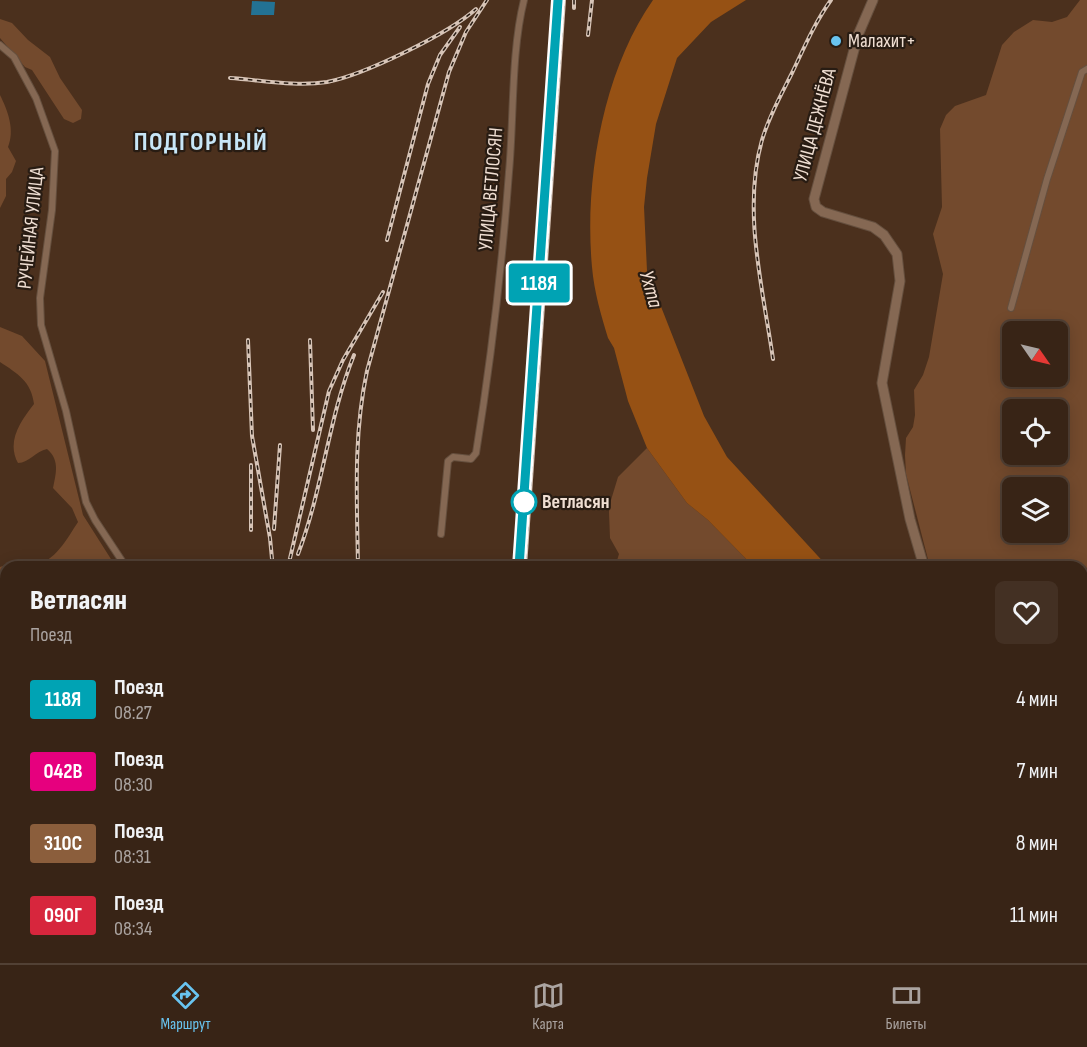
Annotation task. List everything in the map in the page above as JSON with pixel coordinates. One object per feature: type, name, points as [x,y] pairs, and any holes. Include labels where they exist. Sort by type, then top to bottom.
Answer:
[{"type":"street","name":"УЛИЦА ВЕТЛОСЯН","points":[[441,534],[448,461],[453,457],[471,459],[476,453],[492,353],[506,215],[518,36],[524,0]]},
{"type":"street","name":"УЛИЦА ДЕЖНЁВА","points":[[873,0],[858,35],[814,200],[816,207],[823,212],[873,226],[884,235],[897,254],[900,282],[882,382],[910,519],[922,561]]},
{"type":"street","name":"РУЧЕЙНАЯ УЛИЦА","points":[[0,45],[14,57],[36,98],[55,151],[52,210],[40,298],[41,325],[66,411],[86,502],[122,561]]},
{"type":"street","points":[[1011,308],[1066,119],[1082,72],[1087,69]]},
{"type":"shaded area","points":[[1080,0],[1087,0],[1087,561],[1043,559],[1033,561],[928,561],[906,474],[905,455],[906,438],[913,427],[915,415],[914,390],[923,375],[929,357],[943,274],[933,234],[942,207],[940,129],[946,115],[955,106],[986,95],[1002,45],[1014,32],[1033,20],[1052,22],[1067,17]]},
{"type":"shaded area","points":[[0,19],[12,23],[28,40],[50,57],[60,78],[82,110],[81,119],[73,123],[64,119],[32,70],[25,67],[0,38]]},
{"type":"shaded area","points":[[0,95],[11,127],[8,147],[16,161],[12,172],[6,179],[6,196],[0,208]]},
{"type":"shaded area","points":[[0,327],[22,336],[45,361],[83,515],[112,561],[45,561],[60,549],[78,522],[72,508],[53,488],[56,467],[54,458],[47,449],[18,463],[14,439],[24,417],[34,404],[27,384],[18,374],[0,362]]},
{"type":"shaded area","points":[[647,448],[687,503],[708,520],[748,561],[617,561],[619,554],[610,538],[609,512],[618,477]]},
{"type":"water","name":"Ухта","points":[[653,0],[746,0],[711,22],[677,58],[656,124],[647,178],[644,207],[647,271],[704,416],[727,457],[822,561],[748,561],[708,520],[687,503],[647,448],[628,401],[614,348],[608,338],[600,312],[592,267],[590,234],[591,199],[601,128],[621,60],[636,28]]},
{"type":"building","points":[[252,1],[275,2],[274,15],[251,15]]},
{"type":"railway","points":[[358,561],[358,444],[367,371],[449,72],[466,32],[487,0]]},
{"type":"railway","points":[[525,561],[564,0]]},
{"type":"railway","points":[[574,0],[574,8]]},
{"type":"railway","points":[[588,35],[592,0]]},
{"type":"railway","points":[[773,359],[756,250],[754,222],[756,167],[762,140],[772,114],[810,35],[831,0]]},
{"type":"railway","points":[[230,78],[303,84],[343,78],[405,52],[446,30],[476,9]]},
{"type":"railway","points":[[387,240],[428,84],[440,55],[460,27]]},
{"type":"railway","points":[[289,561],[329,391],[343,360],[383,292]]},
{"type":"railway","points":[[248,340],[252,436],[272,559]]},
{"type":"railway","points":[[310,340],[313,430]]},
{"type":"railway","points":[[298,554],[314,504],[345,379],[354,355]]},
{"type":"railway","points":[[274,529],[280,445]]},
{"type":"railway","points":[[251,465],[251,530]]},
{"type":"train","name":"118Я","points":[[519,561],[558,0]]},
{"type":"place","name":"Малахит+","points":[[836,41]]},
{"type":"place","name":"Ветласян","points":[[524,502]]},
{"type":"district","name":"ПОДГОРНЫЙ","points":[[201,142]]}]
